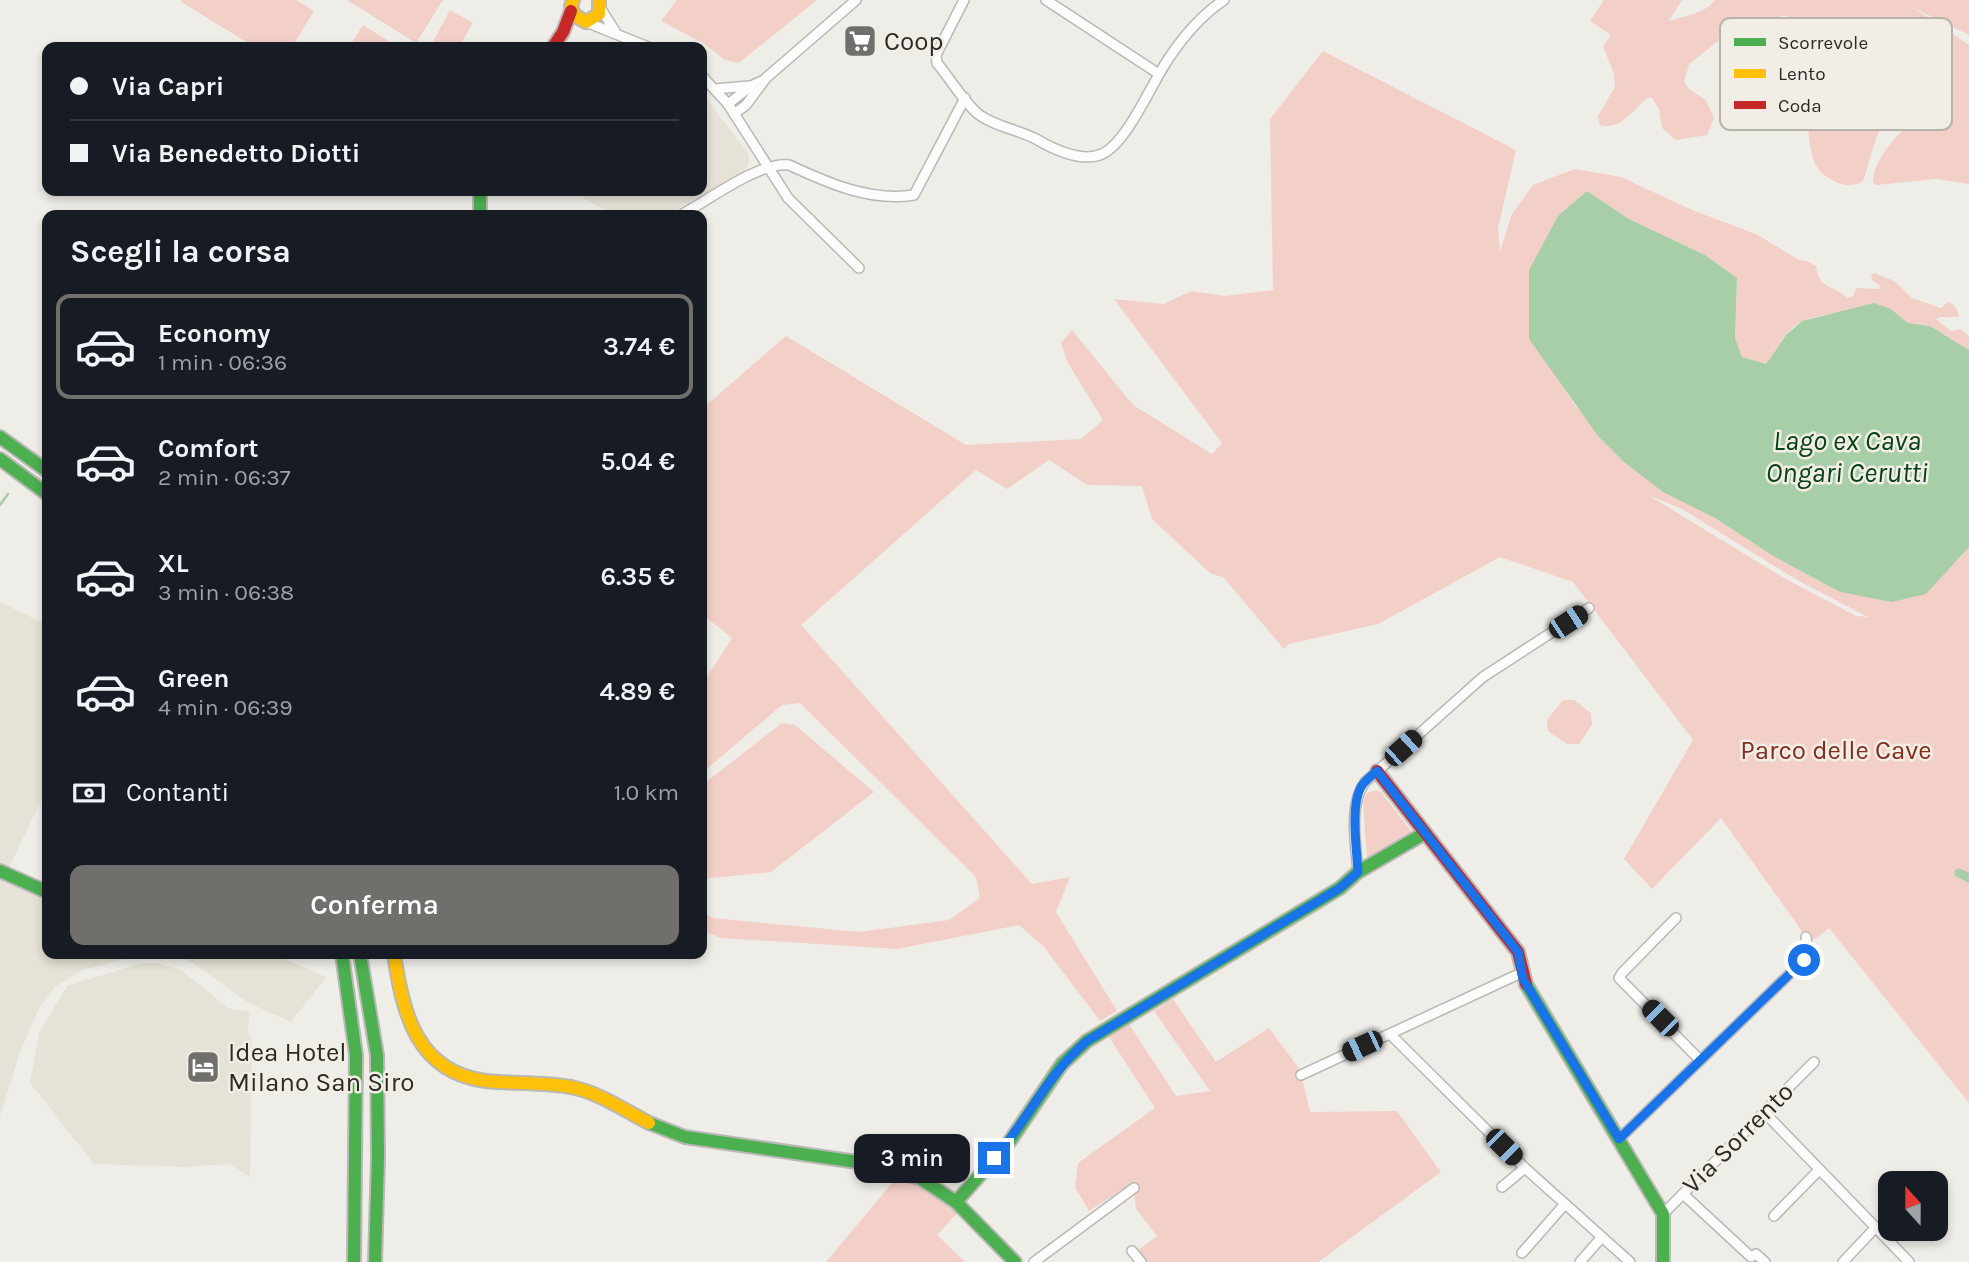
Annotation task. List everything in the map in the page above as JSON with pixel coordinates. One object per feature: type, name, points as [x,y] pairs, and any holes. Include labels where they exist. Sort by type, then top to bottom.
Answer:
[{"type":"main road","points":[[571,4],[584,21]]},
{"type":"main road","points":[[556,42],[563,32],[571,4]]},
{"type":"main road","points":[[563,32],[596,18],[600,5]]},
{"type":"main road","points":[[0,437],[42,467]]},
{"type":"main road","points":[[0,459],[42,490]]},
{"type":"main road","points":[[1377,771],[1516,948],[1521,973],[1663,1214],[1663,1262]]},
{"type":"main road","points":[[956,1202],[1010,1141],[1062,1064],[1080,1047],[1340,888],[1358,872],[1424,833]]},
{"type":"main road","points":[[0,871],[42,890]]},
{"type":"main road","points":[[343,959],[356,1055],[354,1262]]},
{"type":"main road","points":[[361,959],[377,1055],[374,1262]]},
{"type":"main road","points":[[395,959],[402,1004],[416,1038],[429,1053],[462,1074],[481,1080],[559,1086],[587,1092],[659,1129],[685,1137],[897,1170],[920,1178],[956,1202],[1015,1262]]},
{"type":"street","points":[[734,114],[746,105],[766,78],[856,0]]},
{"type":"street","points":[[964,0],[936,55],[937,63],[977,113],[1060,152],[1096,156],[1122,137],[1176,48],[1211,10],[1224,0]]},
{"type":"street","points":[[1046,0],[1159,74]]},
{"type":"street","points":[[600,5],[616,33]]},
{"type":"street","points":[[584,21],[637,42]]},
{"type":"street","points":[[728,104],[766,78]]},
{"type":"street","points":[[707,81],[728,104],[788,198],[859,268]]},
{"type":"street","points":[[715,89],[751,86]]},
{"type":"street","points":[[690,210],[750,176],[781,164],[835,186],[862,193],[914,195],[965,98]]},
{"type":"street","points":[[1358,872],[1356,831],[1359,790],[1483,677],[1589,608]]},
{"type":"street","points":[[1676,918],[1619,978],[1699,1059]]},
{"type":"street","points":[[1619,1139],[1804,960],[1808,951],[1806,937]]},
{"type":"street","points":[[1301,1075],[1521,973]]},
{"type":"street","points":[[1390,1034],[1525,1168],[1630,1262]]},
{"type":"street","name":"Via Sorrento","points":[[1663,1214],[1814,1062]]},
{"type":"street","points":[[1764,1112],[1909,1262]]},
{"type":"street","points":[[1502,1187],[1525,1168]]},
{"type":"street","points":[[1774,1216],[1819,1170]]},
{"type":"street","points":[[1034,1262],[1134,1188]]},
{"type":"street","points":[[1683,1194],[1751,1257],[1756,1254],[1765,1262]]},
{"type":"street","points":[[1522,1253],[1565,1204]]},
{"type":"street","points":[[1843,1262],[1875,1227]]},
{"type":"street","points":[[1580,1262],[1602,1237]]},
{"type":"street","points":[[1132,1251],[1141,1262]]},
{"type":"shaded area","points":[[707,100],[749,155],[749,163],[744,171],[707,192]]},
{"type":"shaded area","points":[[580,196],[700,196],[676,210],[604,210]]},
{"type":"shaded area","points":[[0,602],[42,623],[42,798],[4,878],[42,896],[42,959],[124,959],[83,970],[55,987],[40,1006],[20,1052],[0,1116]]},
{"type":"shaded area","points":[[187,959],[285,959],[326,977],[291,1022],[249,1003]]},
{"type":"shaded area","points":[[142,963],[156,963],[181,970],[228,1008],[250,1012],[250,1177],[229,1164],[185,1167],[94,1164],[30,1083],[39,1033],[67,986]]},
{"type":"green space","points":[[296,0],[314,11],[295,42],[247,42],[181,2]]},
{"type":"green space","points":[[347,0],[443,0],[414,42]]},
{"type":"green space","points":[[677,0],[817,0],[739,63],[725,60],[707,46],[707,42],[701,42],[661,21]]},
{"type":"green space","points":[[1604,0],[1682,0],[1669,21],[1700,12],[1715,0],[1969,0],[1969,35],[1952,27],[1952,18],[1934,18],[1914,8],[1929,18],[1720,18],[1720,40],[1689,64],[1684,82],[1689,89],[1706,100],[1714,118],[1707,135],[1676,140],[1662,128],[1659,109],[1652,98],[1647,98],[1620,122],[1600,125],[1598,116],[1615,87],[1614,74],[1603,46],[1611,35],[1590,21]]},
{"type":"green space","points":[[450,10],[473,23],[462,42],[433,42]]},
{"type":"green space","points":[[363,25],[390,42],[352,42]]},
{"type":"green space","points":[[1952,34],[1969,45],[1969,184],[1936,179],[1876,185],[1873,182],[1874,173],[1883,154],[1904,130],[1952,130]]},
{"type":"green space","name":"Parco delle Cave","points":[[1323,51],[1516,150],[1498,228],[1500,251],[1512,214],[1533,185],[1575,169],[1621,177],[1692,210],[1758,235],[1799,260],[1816,266],[1824,283],[1848,298],[1853,296],[1856,288],[1879,289],[1880,286],[1872,280],[1874,273],[1894,281],[1912,298],[1941,308],[1948,302],[1955,307],[1959,317],[1936,319],[1951,331],[1961,329],[1969,336],[1969,350],[1930,326],[1908,323],[1891,309],[1810,318],[1791,329],[1766,364],[1741,357],[1735,338],[1737,278],[1705,255],[1629,219],[1587,191],[1555,375],[1576,407],[1715,518],[1773,556],[1840,592],[1957,560],[1969,547],[1969,1103],[1829,928],[1815,939],[1806,937],[1721,818],[1652,889],[1624,859],[1693,740],[1573,582],[1500,557],[1378,624],[1289,644],[1284,649],[1223,577],[1211,574],[1152,519],[1142,486],[1087,485],[1049,460],[1007,489],[976,470],[801,625],[1032,884],[1070,877],[1056,912],[1117,1011],[1100,1021],[1044,947],[1019,925],[897,949],[720,938],[707,932],[707,915],[859,932],[949,920],[980,898],[976,877],[800,703],[782,705],[707,769],[707,677],[732,638],[707,618],[707,405],[786,336],[966,445],[1081,439],[1103,420],[1068,363],[1061,343],[1072,330],[1133,405],[1212,454],[1222,443],[1114,299],[1164,304],[1191,291],[1225,296],[1273,290],[1270,119]],"holes":[[[1648,495],[1682,509],[1797,580],[1868,617],[1856,616],[1784,578]]]},
{"type":"green space","points":[[1809,130],[1881,130],[1863,181],[1852,185],[1844,185],[1822,173],[1814,161]]},
{"type":"green space","points":[[1563,700],[1574,700],[1591,713],[1592,725],[1579,744],[1567,744],[1548,731],[1547,720]]},
{"type":"green space","points":[[782,723],[795,725],[874,792],[771,872],[707,878],[707,781]]},
{"type":"green space","points":[[1376,790],[1381,792],[1412,832],[1367,859],[1363,801],[1367,793]]},
{"type":"green space","points":[[1173,999],[1216,1062],[1269,1028],[1300,1070],[1310,1112],[1397,1111],[1441,1172],[1318,1262],[1148,1262],[1137,1251],[1157,1236],[1136,1209],[1134,1193],[1128,1186],[1089,1211],[1075,1187],[1078,1163],[1155,1108],[1109,1037],[1129,1024],[1176,1096],[1210,1091],[1154,1011]]},
{"type":"green space","points":[[897,1177],[930,1191],[958,1212],[937,1235],[965,1262],[826,1262]]},
{"type":"water","name":"Lago ex Cava Ongari Cerutti","points":[[1587,191],[1629,219],[1705,255],[1737,278],[1735,338],[1742,357],[1766,364],[1786,335],[1802,321],[1874,303],[1891,309],[1908,323],[1930,326],[1969,350],[1969,547],[1926,594],[1892,602],[1840,592],[1773,556],[1715,518],[1663,492],[1624,462],[1598,436],[1529,339],[1529,270],[1558,216]]},
{"type":"waterway","points":[[0,505],[8,494]]},
{"type":"waterway","points":[[1959,873],[1969,878]]},
{"type":"traffic: fast","points":[[480,196],[480,210]]},
{"type":"traffic: fast","points":[[0,437],[42,467]]},
{"type":"traffic: fast","points":[[0,459],[42,490]]},
{"type":"traffic: fast","points":[[956,1202],[1010,1141],[1062,1064],[1087,1041],[1340,888],[1358,872],[1425,833]]},
{"type":"traffic: fast","points":[[0,871],[42,890]]},
{"type":"traffic: fast","points":[[343,959],[356,1055],[354,1262]]},
{"type":"traffic: fast","points":[[361,959],[377,1055],[375,1262]]},
{"type":"traffic: fast","points":[[1526,984],[1663,1214],[1663,1262]]},
{"type":"traffic: fast","points":[[649,1123],[685,1137],[857,1162],[920,1178],[956,1202],[1015,1262]]},
{"type":"traffic: slow","points":[[573,0],[571,6],[574,15],[586,22],[599,14],[599,0]]},
{"type":"traffic: slow","points":[[395,959],[402,997],[417,1036],[443,1066],[462,1075],[486,1081],[550,1084],[582,1090],[649,1123]]},
{"type":"traffic: jam","points":[[556,42],[571,11]]},
{"type":"traffic: jam","points":[[1377,771],[1518,952],[1526,984]]},
{"type":"place","name":"Coop","points":[[860,41]]},
{"type":"place","name":"Idea Hotel Milano San Siro","points":[[203,1067]]},
{"type":"route","points":[[994,1158],[1010,1141],[1062,1064],[1087,1041],[1340,888],[1358,872],[1357,800],[1359,790],[1377,771],[1518,952],[1523,979],[1619,1139],[1804,960]]}]
